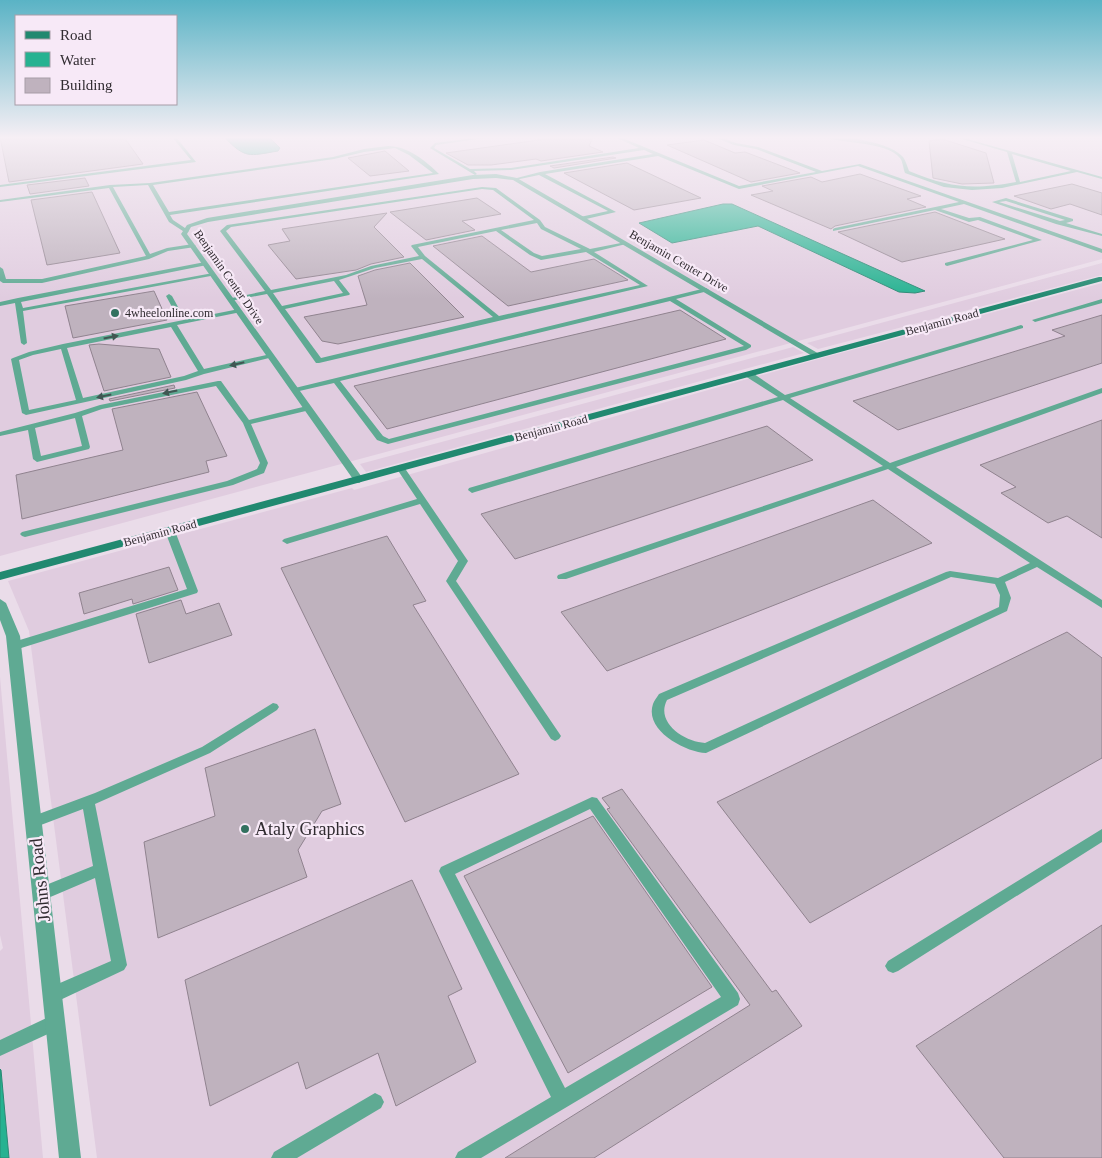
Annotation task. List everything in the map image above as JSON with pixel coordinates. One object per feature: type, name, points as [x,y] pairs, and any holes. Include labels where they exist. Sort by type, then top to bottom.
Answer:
[{"type":"street","name":"Benjamin Center Drive","points":[[359,480],[184,234],[189,226],[207,220],[391,191]]},
{"type":"street","name":"Benjamin Center Drive","points":[[536,191],[817,355]]},
{"type":"street","name":"Benjamin Road","points":[[0,576],[1102,279]]},
{"type":"street","name":"Johns Road","points":[[0,603],[13,636],[70,1158]]},
{"type":"lane","points":[[0,201],[73,191]]},
{"type":"lane","points":[[113,191],[149,257]]},
{"type":"lane","points":[[154,191],[170,220],[186,231]]},
{"type":"lane","points":[[167,214],[322,191]]},
{"type":"lane","points":[[462,191],[229,226],[223,231],[319,361],[498,318],[645,286],[588,250],[543,228],[538,221],[495,191]]},
{"type":"lane","points":[[574,191],[613,212],[582,218]]},
{"type":"lane","points":[[933,191],[1102,251]]},
{"type":"lane","points":[[1058,223],[1071,220],[1006,199],[994,202],[1058,223],[1101,235]]},
{"type":"lane","points":[[835,230],[965,202]]},
{"type":"lane","points":[[934,208],[969,220],[978,218],[1039,240],[947,264]]},
{"type":"lane","points":[[498,318],[422,257],[414,246],[538,221]]},
{"type":"lane","points":[[496,230],[541,258],[624,242]]},
{"type":"lane","points":[[0,269],[3,281],[42,281],[149,257],[167,250],[193,246]]},
{"type":"lane","points":[[230,299],[347,277],[373,267],[422,257]]},
{"type":"lane","points":[[0,304],[205,264]]},
{"type":"lane","points":[[20,310],[213,275]]},
{"type":"lane","points":[[281,308],[347,294],[335,279]]},
{"type":"lane","points":[[38,296],[42,281]]},
{"type":"lane","points":[[163,284],[180,316]]},
{"type":"lane","points":[[295,390],[706,290]]},
{"type":"lane","points":[[336,380],[380,438],[388,442],[744,349],[749,346],[672,298]]},
{"type":"lane","points":[[18,300],[24,343]]},
{"type":"lane","points":[[1034,320],[1102,300]]},
{"type":"lane","points":[[239,311],[63,346],[31,353],[15,359],[26,413],[186,378],[202,372],[271,356]]},
{"type":"lane","points":[[173,324],[202,372]]},
{"type":"lane","points":[[472,490],[1021,327]]},
{"type":"lane","points":[[63,346],[80,401]]},
{"type":"lane","points":[[748,374],[1102,605]]},
{"type":"lane","points":[[0,434],[78,415],[100,407],[218,383],[247,423],[264,464],[261,471],[230,483],[25,534]]},
{"type":"lane","points":[[562,577],[890,466],[1102,390]]},
{"type":"lane","points":[[247,423],[307,408]]},
{"type":"lane","points":[[31,426],[37,459],[86,447],[78,415]]},
{"type":"lane","points":[[401,469],[463,561],[452,581],[555,736]]},
{"type":"lane","points":[[287,540],[422,500]]},
{"type":"lane","points":[[14,646],[193,591],[170,531]]},
{"type":"lane","points":[[1000,582],[1007,602],[1003,609],[706,748],[698,749],[680,741],[668,732],[661,720],[658,709],[659,702],[663,698],[950,574],[1000,582],[1038,563]]},
{"type":"lane","points":[[33,822],[88,802],[206,750],[273,707]]},
{"type":"lane","points":[[52,995],[119,965],[88,802]]},
{"type":"lane","points":[[464,1158],[562,1100],[732,999],[592,802],[446,872],[562,1100]]},
{"type":"lane","points":[[893,966],[1102,836]]},
{"type":"lane","points":[[41,894],[101,869]]},
{"type":"lane","points":[[0,1048],[55,1022]]},
{"type":"lane","points":[[280,1158],[374,1102]]},
{"type":"shaded area","points":[[0,191],[1102,191],[1102,259],[0,556]]},
{"type":"shaded area","points":[[1102,263],[1102,275],[818,349],[807,343]]},
{"type":"shaded area","points":[[1102,283],[1102,1158],[97,1158],[29,631],[8,581],[352,488],[354,490],[822,358]]},
{"type":"shaded area","points":[[793,347],[804,353],[366,472],[360,464]]},
{"type":"shaded area","points":[[0,677],[43,1158],[9,1158],[0,1069],[0,951],[3,948],[0,935]]},
{"type":"water","points":[[723,204],[732,204],[925,291],[915,293],[899,292],[758,226],[672,243],[639,223]]},
{"type":"water","points":[[1,1070],[9,1158],[0,1158]]},
{"type":"building","points":[[29,191],[52,191],[30,194]]},
{"type":"building","points":[[598,191],[686,191],[701,198],[634,210]]},
{"type":"building","points":[[773,191],[907,191],[921,196],[907,199],[926,207],[835,226],[831,229],[751,195]]},
{"type":"building","points":[[1038,191],[1095,191],[1102,193],[1102,215],[1070,204],[1051,209],[1014,196]]},
{"type":"building","points":[[92,192],[120,253],[47,265],[31,200]]},
{"type":"building","points":[[477,198],[501,214],[462,221],[475,230],[426,240],[390,212]]},
{"type":"building","points":[[935,212],[1005,239],[902,262],[838,232]]},
{"type":"building","points":[[387,213],[374,227],[404,257],[371,264],[356,270],[296,279],[268,245],[290,241],[282,229]]},
{"type":"building","points":[[482,236],[531,272],[594,259],[628,280],[508,306],[433,246]]},
{"type":"building","points":[[410,263],[464,317],[338,344],[322,341],[304,317],[367,305],[358,276],[375,270]]},
{"type":"building","name":"4wheelonline.com","points":[[154,291],[167,320],[73,338],[65,306]]},
{"type":"building","points":[[680,310],[726,339],[387,429],[354,386]]},
{"type":"building","points":[[1102,315],[1102,363],[898,430],[853,401],[1065,336],[1052,330]]},
{"type":"building","points":[[99,344],[159,349],[171,377],[104,391],[89,345]]},
{"type":"building","points":[[174,385],[175,388],[110,401],[109,399]]},
{"type":"building","points":[[197,392],[227,456],[206,461],[209,472],[22,519],[16,475],[123,450],[112,409]]},
{"type":"building","points":[[1102,420],[1102,538],[1067,516],[1048,523],[1001,493],[1016,487],[980,465]]},
{"type":"building","points":[[767,426],[813,460],[515,559],[481,514]]},
{"type":"building","points":[[873,500],[932,543],[607,671],[561,612]]},
{"type":"building","points":[[387,536],[426,601],[413,605],[519,774],[405,822],[281,568]]},
{"type":"building","points":[[169,567],[178,590],[133,604],[132,599],[84,614],[79,593]]},
{"type":"building","points":[[181,600],[186,614],[219,603],[232,635],[149,663],[136,614]]},
{"type":"building","points":[[1067,632],[1102,658],[1102,758],[810,923],[717,802]]},
{"type":"building","name":"Ataly Graphics","points":[[315,729],[341,804],[322,811],[298,850],[307,877],[158,938],[144,842],[215,816],[205,768]]},
{"type":"building","points":[[622,789],[772,992],[776,990],[802,1026],[594,1158],[505,1158],[750,1005],[607,809],[610,808],[602,798]]},
{"type":"building","points":[[593,816],[712,987],[568,1073],[464,876]]},
{"type":"building","points":[[412,880],[462,989],[448,996],[476,1062],[396,1106],[378,1053],[306,1089],[298,1062],[210,1106],[185,980]]},
{"type":"building","points":[[1102,925],[1102,1158],[1004,1158],[916,1046]]},
{"type":"place","name":"4wheelonline.com","points":[[115,313]]},
{"type":"place","name":"Ataly Graphics","points":[[245,829]]}]
